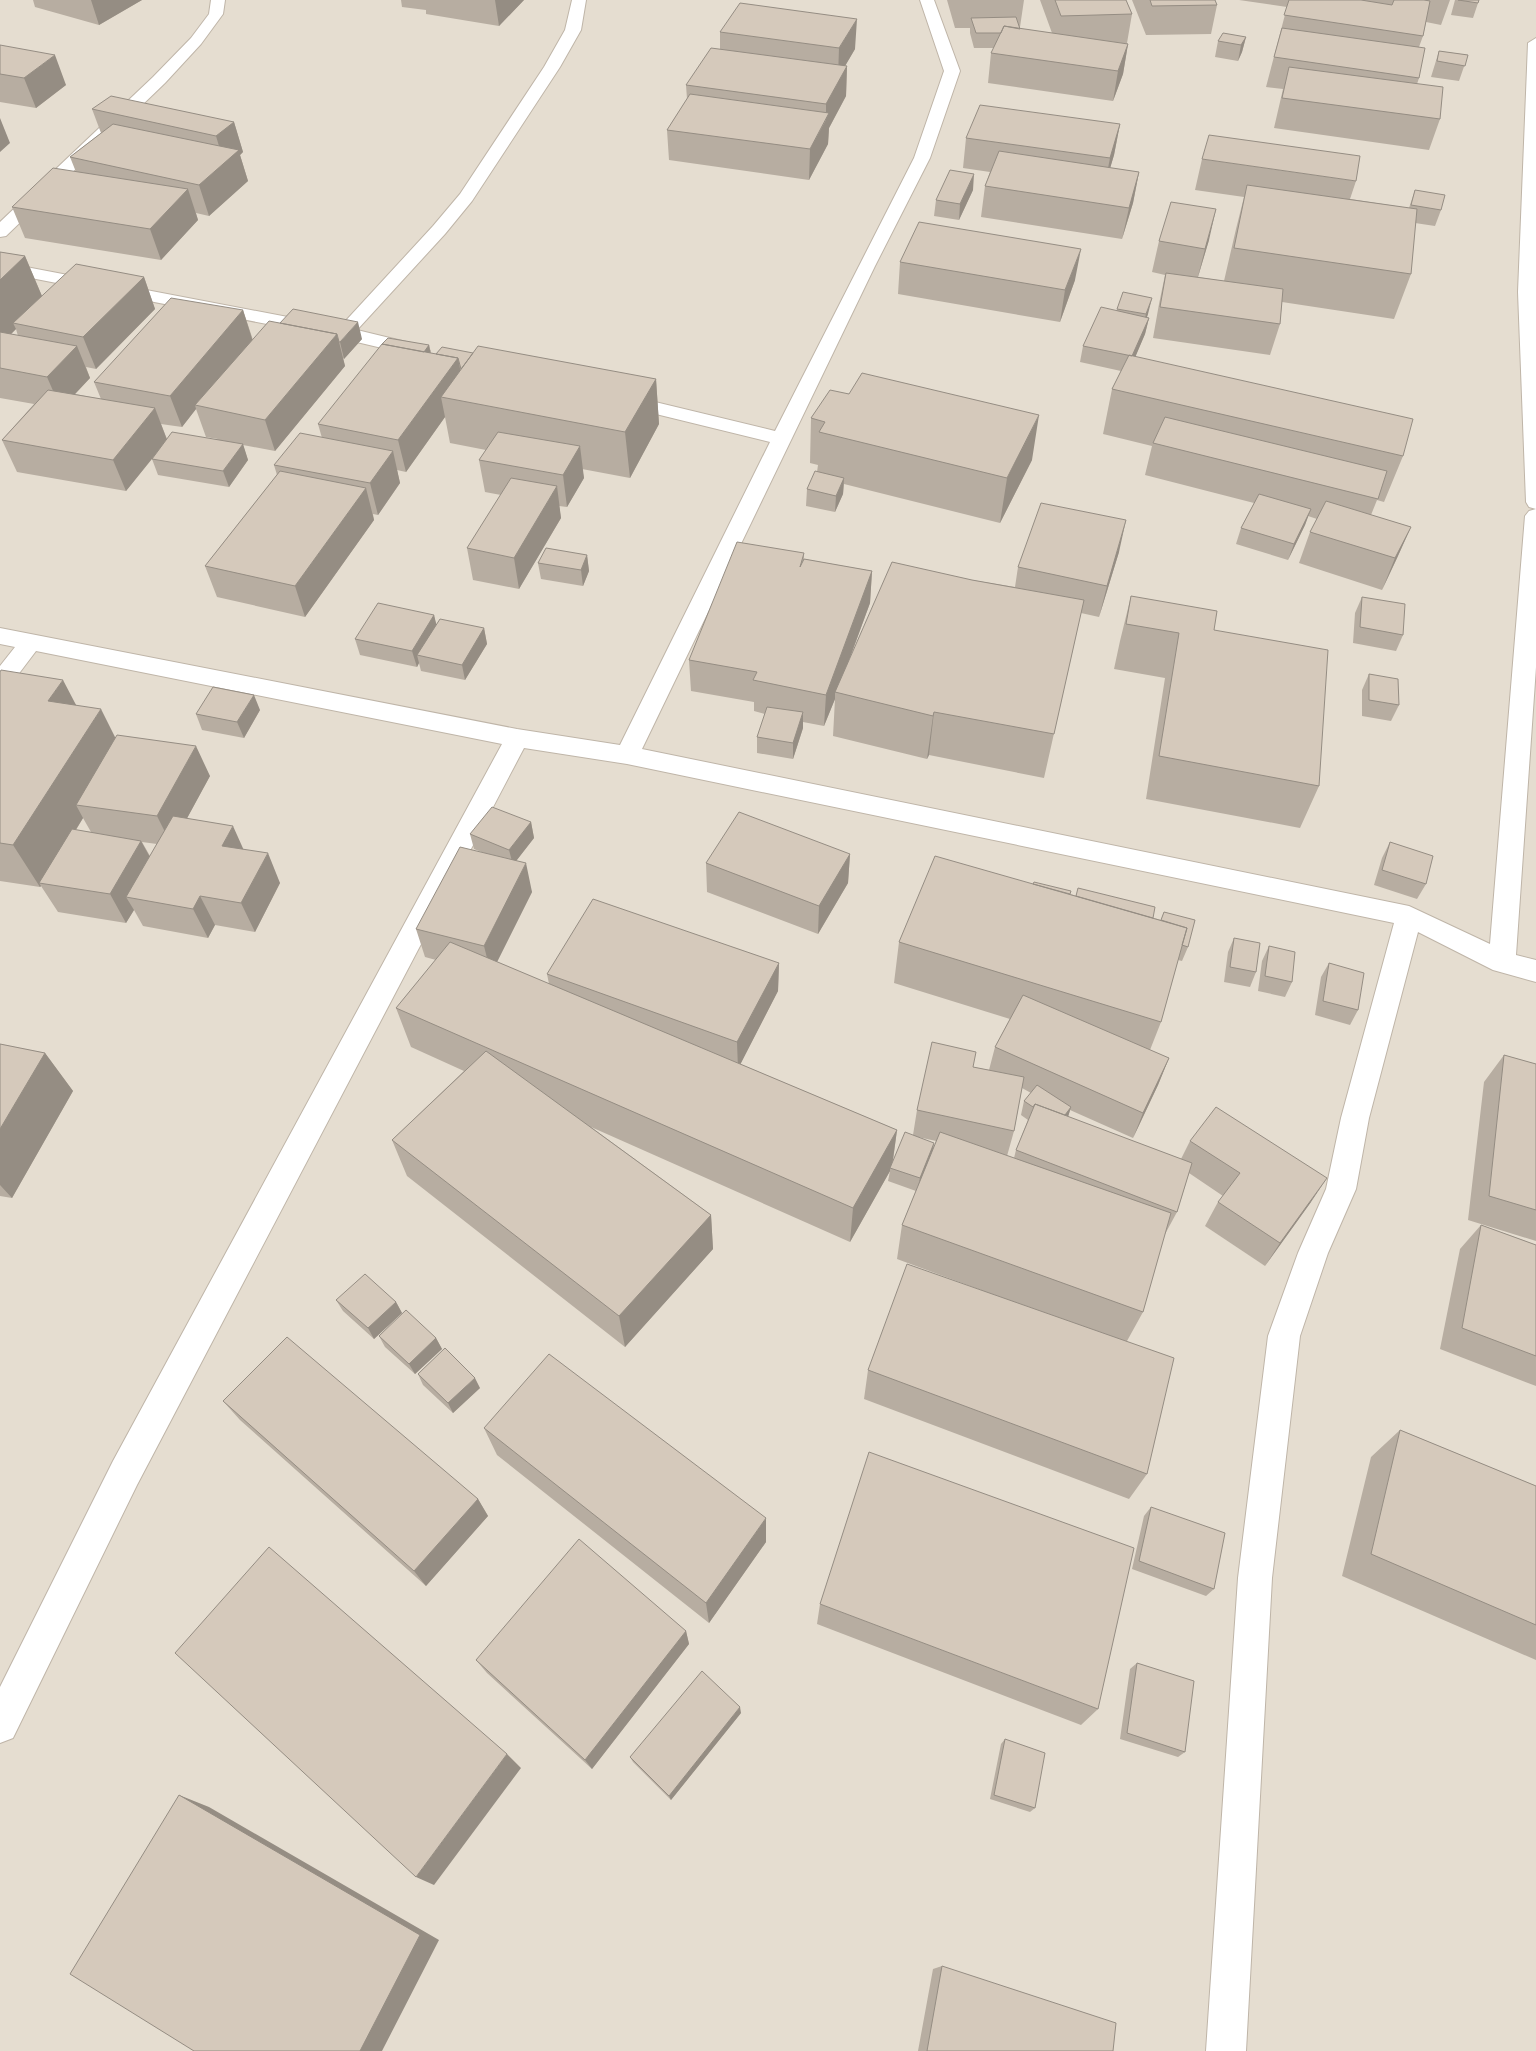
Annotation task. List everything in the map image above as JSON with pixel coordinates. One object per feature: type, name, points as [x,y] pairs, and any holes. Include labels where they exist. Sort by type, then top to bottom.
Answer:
[{"type":"street","points":[[0,232],[159,80],[196,41],[216,14],[218,0]]},
{"type":"street","points":[[344,333],[439,230],[466,197],[552,67],[573,30],[579,0]]},
{"type":"street","points":[[627,755],[781,439],[922,158],[952,71],[927,0]]},
{"type":"street","points":[[1536,43],[1532,293],[1536,502]]},
{"type":"street","points":[[0,267],[344,333],[439,356]]},
{"type":"street","points":[[601,395],[781,439]]},
{"type":"street","points":[[1502,962],[1536,516]]},
{"type":"street","points":[[0,636],[29,644],[517,738],[627,755],[1410,916],[1502,962],[1536,971]]},
{"type":"street","points":[[0,682],[29,644]]},
{"type":"street","points":[[0,1725],[125,1473],[517,738]]},
{"type":"street","points":[[1226,2051],[1255,1578],[1284,1336],[1313,1253],[1341,1189],[1355,1118],[1410,916]]},
{"type":"shaded area","points":[[0,0],[1536,0],[1536,2051],[0,2051]]},
{"type":"building","points":[[1055,0],[1126,0],[1132,14],[1061,16]]},
{"type":"building","points":[[1150,0],[1215,0],[1217,5],[1152,6]]},
{"type":"building","points":[[1289,0],[1361,0],[1392,5],[1394,0],[1430,1],[1423,36],[1284,15]]},
{"type":"building","points":[[1458,0],[1479,0],[1478,3]]},
{"type":"building","points":[[740,3],[857,19],[839,48],[720,32]]},
{"type":"building","points":[[1016,17],[1020,29],[1004,26],[1001,33],[976,33],[971,18]]},
{"type":"building","points":[[1004,26],[1128,44],[1118,71],[991,53]]},
{"type":"building","points":[[1282,28],[1425,48],[1419,78],[1274,57]]},
{"type":"building","points":[[1223,33],[1246,37],[1241,45],[1218,41]]},
{"type":"building","points":[[0,45],[55,55],[24,78],[0,74]]},
{"type":"building","points":[[711,48],[847,66],[826,104],[686,85]]},
{"type":"building","points":[[1439,51],[1468,55],[1465,66],[1437,61]]},
{"type":"building","points":[[1289,67],[1443,87],[1440,119],[1282,98]]},
{"type":"building","points":[[690,94],[829,113],[810,149],[667,130]]},
{"type":"building","points":[[111,96],[234,122],[216,136],[92,109]]},
{"type":"building","points":[[980,105],[1120,124],[1110,158],[966,138]]},
{"type":"building","points":[[113,124],[239,150],[199,185],[70,157]]},
{"type":"building","points":[[1209,135],[1360,156],[1356,181],[1202,159]]},
{"type":"building","points":[[999,151],[1139,172],[1129,208],[985,186]]},
{"type":"building","points":[[53,168],[188,189],[150,229],[12,207]]},
{"type":"building","points":[[950,170],[974,174],[960,204],[936,200]]},
{"type":"building","points":[[1247,185],[1417,209],[1411,274],[1234,248]]},
{"type":"building","points":[[1415,190],[1445,195],[1441,210],[1411,205]]},
{"type":"building","points":[[1171,202],[1216,209],[1205,249],[1159,241]]},
{"type":"building","points":[[919,222],[1081,249],[1065,290],[900,262]]},
{"type":"building","points":[[0,252],[25,256],[0,280]]},
{"type":"building","points":[[76,264],[144,277],[83,337],[13,323]]},
{"type":"building","points":[[1166,273],[1283,289],[1280,324],[1160,307]]},
{"type":"building","points":[[1123,292],[1152,298],[1146,314],[1117,309]]},
{"type":"building","points":[[171,298],[243,310],[170,396],[94,382]]},
{"type":"building","points":[[1101,307],[1149,318],[1132,356],[1083,346]]},
{"type":"building","points":[[293,309],[358,322],[339,342],[337,334],[280,323]]},
{"type":"building","points":[[269,321],[337,334],[265,420],[195,405]]},
{"type":"building","points":[[0,332],[77,346],[47,377],[0,368]]},
{"type":"building","points":[[388,338],[429,345],[424,352],[382,344]]},
{"type":"building","points":[[382,344],[458,358],[398,440],[318,424]]},
{"type":"building","points":[[478,346],[656,379],[625,432],[441,397]]},
{"type":"building","points":[[442,347],[473,353],[461,369],[458,358],[436,354]]},
{"type":"building","points":[[1129,355],[1413,419],[1403,456],[1112,389]]},
{"type":"building","points":[[862,373],[1039,415],[1007,478],[819,432],[825,422],[811,418],[830,390],[849,394]]},
{"type":"building","points":[[48,390],[155,408],[113,460],[2,440]]},
{"type":"building","points":[[1165,417],[1387,471],[1378,499],[1153,443]]},
{"type":"building","points":[[172,432],[243,444],[223,471],[152,459]]},
{"type":"building","points":[[498,432],[580,446],[563,475],[479,460]]},
{"type":"building","points":[[300,433],[393,451],[370,483],[274,465]]},
{"type":"building","points":[[280,471],[366,488],[295,586],[205,566]]},
{"type":"building","points":[[815,471],[844,478],[836,496],[807,489]]},
{"type":"building","points":[[511,478],[557,486],[514,558],[467,548]]},
{"type":"building","points":[[1259,494],[1311,509],[1294,544],[1241,528]]},
{"type":"building","points":[[1326,501],[1411,527],[1395,558],[1310,532]]},
{"type":"building","points":[[1041,503],[1126,520],[1107,586],[1018,567]]},
{"type":"building","points":[[737,542],[804,553],[800,567],[804,559],[872,571],[826,695],[753,680],[757,672],[689,660]]},
{"type":"building","points":[[546,548],[587,555],[581,570],[538,563]]},
{"type":"building","points":[[892,562],[972,580],[1084,600],[1054,734],[934,712],[933,716],[835,692]]},
{"type":"building","points":[[1131,596],[1217,611],[1214,630],[1328,650],[1319,786],[1159,756],[1179,633],[1126,624]]},
{"type":"building","points":[[1362,597],[1405,604],[1403,635],[1360,627]]},
{"type":"building","points":[[378,603],[434,615],[412,651],[355,639]]},
{"type":"building","points":[[440,619],[484,628],[462,665],[417,655]]},
{"type":"building","points":[[1,670],[63,680],[48,701],[101,709],[13,845],[0,843]]},
{"type":"building","points":[[1369,674],[1398,679],[1399,705],[1369,700]]},
{"type":"building","points":[[213,687],[254,695],[237,722],[196,714]]},
{"type":"building","points":[[767,707],[803,712],[793,743],[757,737]]},
{"type":"building","points":[[117,735],[196,746],[157,816],[76,805]]},
{"type":"building","points":[[492,807],[531,822],[509,850],[470,834]]},
{"type":"building","points":[[739,812],[850,854],[819,906],[706,863]]},
{"type":"building","points":[[173,816],[233,826],[222,846],[268,853],[241,903],[200,896],[193,909],[126,897]]},
{"type":"building","points":[[72,829],[141,841],[110,894],[39,883]]},
{"type":"building","points":[[1390,842],[1433,856],[1426,884],[1382,870]]},
{"type":"building","points":[[460,847],[526,863],[484,946],[416,929]]},
{"type":"building","points":[[935,856],[1187,928],[1161,1022],[899,942]]},
{"type":"building","points":[[1034,882],[1071,891],[1070,894],[1033,884]]},
{"type":"building","points":[[1078,888],[1155,907],[1153,918],[1076,896]]},
{"type":"building","points":[[593,899],[779,963],[737,1042],[547,974]]},
{"type":"building","points":[[1164,912],[1195,920],[1188,947],[1182,945],[1187,928],[1161,920]]},
{"type":"building","points":[[1234,938],[1260,943],[1256,972],[1230,967]]},
{"type":"building","points":[[450,942],[897,1130],[853,1208],[396,1008]]},
{"type":"building","points":[[1269,946],[1295,952],[1292,982],[1265,976]]},
{"type":"building","points":[[1329,963],[1364,973],[1358,1010],[1323,1001]]},
{"type":"building","points":[[1023,995],[1169,1058],[1143,1113],[995,1047]]},
{"type":"building","points":[[932,1042],[976,1052],[973,1067],[1024,1077],[1014,1131],[917,1110]]},
{"type":"building","points":[[0,1044],[45,1053],[0,1129]]},
{"type":"building","points":[[486,1051],[711,1215],[619,1316],[392,1140]]},
{"type":"building","points":[[1504,1055],[1536,1064],[1536,1210],[1489,1196]]},
{"type":"building","points":[[1037,1085],[1071,1107],[1065,1115],[1035,1104],[1033,1107],[1024,1101]]},
{"type":"building","points":[[1035,1104],[1192,1163],[1177,1212],[1016,1150]]},
{"type":"building","points":[[1216,1107],[1327,1178],[1280,1243],[1218,1202],[1240,1173],[1190,1141]]},
{"type":"building","points":[[905,1132],[934,1143],[920,1178],[890,1168]]},
{"type":"building","points":[[940,1132],[1171,1213],[1143,1312],[902,1225]]},
{"type":"building","points":[[1481,1225],[1536,1245],[1536,1356],[1462,1328]]},
{"type":"building","points":[[907,1264],[1174,1358],[1147,1474],[868,1370]]},
{"type":"building","points":[[365,1274],[396,1302],[368,1328],[336,1300]]},
{"type":"building","points":[[406,1310],[436,1338],[409,1364],[379,1336]]},
{"type":"building","points":[[287,1337],[478,1499],[414,1571],[223,1401]]},
{"type":"building","points":[[445,1348],[475,1378],[448,1403],[418,1374]]},
{"type":"building","points":[[549,1354],[766,1518],[706,1603],[484,1428]]},
{"type":"building","points":[[1400,1430],[1536,1486],[1536,1625],[1371,1554]]},
{"type":"building","points":[[869,1452],[1134,1548],[1098,1709],[820,1604]]},
{"type":"building","points":[[1151,1507],[1225,1533],[1214,1589],[1139,1561]]},
{"type":"building","points":[[579,1539],[686,1631],[585,1760],[476,1660]]},
{"type":"building","points":[[269,1547],[507,1754],[416,1877],[175,1653]]},
{"type":"building","points":[[1137,1663],[1194,1681],[1185,1752],[1127,1733]]},
{"type":"building","points":[[702,1671],[740,1707],[669,1796],[630,1757]]},
{"type":"building","points":[[1005,1739],[1045,1753],[1035,1808],[994,1795]]},
{"type":"building","points":[[179,1795],[420,1935],[360,2051],[194,2051],[70,1974]]},
{"type":"building","points":[[942,1966],[1116,2023],[1113,2051],[927,2051]]}]
